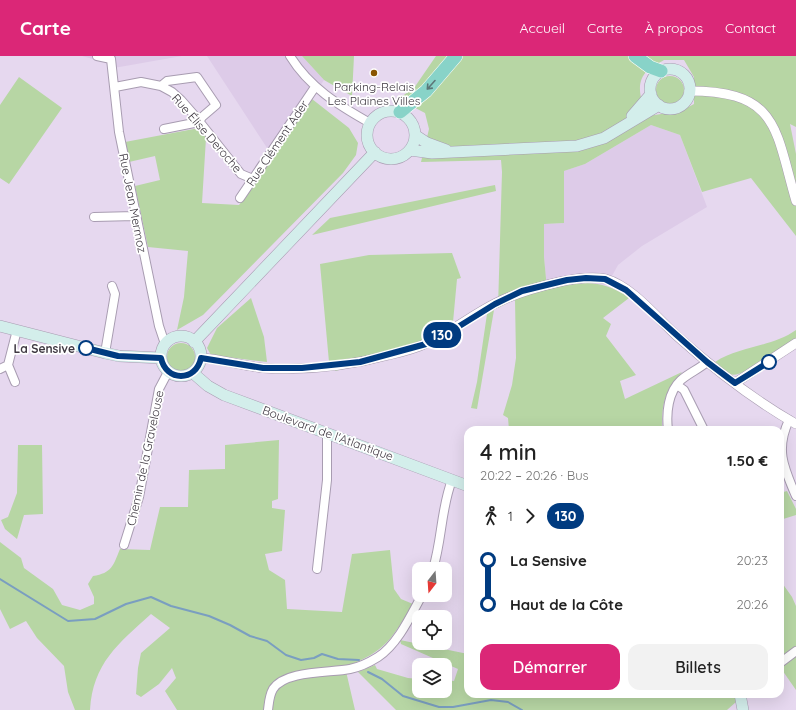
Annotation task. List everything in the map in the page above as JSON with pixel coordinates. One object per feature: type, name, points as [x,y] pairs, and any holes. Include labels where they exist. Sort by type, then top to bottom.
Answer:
[{"type":"highway","points":[[400,112],[426,91],[456,56]]},
{"type":"highway","points":[[635,56],[650,67],[661,71]]},
{"type":"main road","points":[[623,125],[650,94],[652,81],[661,71],[672,70],[683,75],[687,79],[689,91],[684,103],[678,107],[672,109],[659,106],[650,94]]},
{"type":"main road","points":[[410,150],[432,153],[502,151],[578,146],[604,138],[623,125],[659,106]]},
{"type":"main road","points":[[386,111],[400,112],[411,122],[414,135],[410,150],[401,157],[394,158],[380,156],[370,148],[367,135],[370,123],[374,117],[386,111]]},
{"type":"main road","points":[[414,135],[427,143],[450,152]]},
{"type":"main road","points":[[194,342],[375,152]]},
{"type":"main road","points":[[0,326],[118,356],[161,358]]},
{"type":"main road","points":[[183,337],[194,342],[200,352],[201,358],[200,363],[193,372],[180,376],[168,372],[164,368],[161,358],[165,344],[170,340],[183,337]]},
{"type":"main road","name":"Boulevard de l'Atlantique","points":[[193,372],[208,386],[224,395],[327,432],[464,484]]},
{"type":"main road","points":[[741,698],[743,710]]},
{"type":"street","name":"Rue Jean Mermoz","points":[[98,56],[111,59],[119,132],[135,216],[159,326],[165,344]]},
{"type":"street","points":[[290,56],[302,74],[315,87],[340,106],[370,123]]},
{"type":"street","points":[[160,86],[167,81],[197,77],[216,105],[202,117],[199,122],[164,129]]},
{"type":"street","name":"Rue Élise Deroche","points":[[115,87],[140,82],[160,86],[181,100],[241,174],[253,179]]},
{"type":"street","name":"Rue Clément Ader","points":[[240,198],[315,87]]},
{"type":"street","points":[[689,91],[735,96],[748,100],[768,116],[776,130],[796,201]]},
{"type":"street","points":[[94,217],[135,216]]},
{"type":"street","points":[[201,358],[263,368],[302,368],[360,362],[426,344],[453,330],[495,304],[522,291],[567,280],[586,278],[605,279],[620,286],[633,295],[707,362],[735,383],[793,422],[784,438]]},
{"type":"street","points":[[104,353],[115,294],[112,286]]},
{"type":"street","points":[[15,382],[8,365],[17,330]]},
{"type":"street","points":[[735,383],[796,344]]},
{"type":"street","points":[[668,426],[667,416],[669,404],[677,384],[707,362]]},
{"type":"street","points":[[0,369],[8,365]]},
{"type":"street","name":"Chemin de la Gravelouse","points":[[124,545],[139,497],[159,389],[168,372]]},
{"type":"street","points":[[677,384],[684,390],[702,426]]},
{"type":"street","points":[[317,569],[327,480],[327,432]]},
{"type":"street","points":[[784,465],[796,496]]},
{"type":"street","points":[[435,562],[440,543],[448,490],[452,480]]},
{"type":"street","points":[[268,710],[269,698],[273,688],[281,682],[295,676],[351,669],[379,656],[394,640],[418,602]]},
{"type":"street","points":[[784,660],[796,651]]},
{"type":"shaded area","points":[[82,56],[182,56],[108,69],[107,63]]},
{"type":"shaded area","points":[[207,56],[302,56],[324,80],[273,157]]},
{"type":"shaded area","points":[[651,125],[680,135],[707,207],[642,246],[618,265],[607,285],[583,283],[547,289],[544,257],[544,224],[564,223],[564,171],[585,164]]},
{"type":"green space","points":[[302,56],[354,56],[352,96],[324,80]]},
{"type":"green space","points":[[436,56],[796,56],[796,127],[790,124],[796,154],[796,236],[751,178],[702,192],[680,135],[651,125],[585,164],[564,171],[564,223],[544,224],[544,257],[547,289],[590,283],[609,287],[619,291],[629,298],[603,318],[611,324],[606,336],[636,375],[620,381],[625,399],[682,372],[671,387],[665,399],[662,426],[509,426],[508,418],[503,415],[512,385],[516,358],[515,299],[498,308],[502,172],[501,160],[421,162],[429,129],[425,113],[398,99],[414,88]],"holes":[[[664,60],[684,60],[694,77],[694,104],[681,111],[648,116],[641,98],[640,86],[644,75],[650,69]]]},
{"type":"green space","points":[[670,76],[680,80],[684,90],[680,100],[670,104],[660,100],[656,90],[660,80]]},
{"type":"green space","points":[[19,77],[62,108],[9,184],[0,178],[0,105]]},
{"type":"green space","points":[[312,99],[349,128],[358,143],[356,155],[343,173],[203,315],[177,330],[184,297],[188,251],[148,247],[135,186],[160,180],[155,156],[129,162],[125,142],[199,128],[206,138],[202,203],[239,205]]},
{"type":"green space","points":[[495,185],[496,191],[312,235],[330,218]]},
{"type":"green space","points":[[452,253],[461,278],[457,279],[452,333],[409,354],[335,371],[335,362],[329,362],[320,264],[369,255]]},
{"type":"green space","points":[[251,298],[264,337],[267,362],[211,355],[207,348],[217,328]]},
{"type":"green space","points":[[494,310],[477,409],[471,408],[477,382],[487,314]]},
{"type":"green space","points":[[796,330],[796,339],[744,372],[736,375],[730,374],[715,362],[735,353],[777,340]]},
{"type":"green space","points":[[181,343],[191,347],[195,357],[191,367],[181,371],[171,367],[167,357],[171,347]]},
{"type":"green space","points":[[279,440],[278,499],[272,501],[272,508],[285,510],[282,551],[265,554],[269,570],[285,580],[287,609],[342,612],[352,554],[390,550],[394,589],[401,599],[413,604],[393,636],[379,650],[345,667],[355,710],[177,710],[165,691],[176,678],[172,668],[159,684],[141,697],[136,694],[141,653],[170,628],[151,614],[118,645],[102,667],[96,679],[90,710],[75,710],[68,692],[64,666],[37,638],[26,621],[10,629],[0,609],[0,542],[21,558],[24,568],[53,589],[62,605],[80,610],[94,604],[94,597],[88,584],[93,576],[104,573],[111,568],[120,549],[150,550],[160,507],[188,507],[189,470],[225,469],[225,445]]},
{"type":"green space","points":[[18,445],[42,445],[43,514],[24,515],[17,539],[5,529],[1,520],[8,517],[17,493]]},
{"type":"green space","points":[[787,491],[796,509],[796,515],[784,519],[784,492]]},
{"type":"green space","points":[[784,586],[796,606],[796,690],[784,673]]},
{"type":"green space","points":[[400,640],[412,642],[412,649],[401,644]]},
{"type":"green space","points":[[415,650],[449,650],[464,653],[464,698],[736,698],[736,702],[727,710],[396,710],[358,672],[375,665],[377,669],[412,678],[412,698],[452,698],[452,681],[454,681],[458,669],[452,666],[452,658],[433,658]]},
{"type":"waterway","points":[[0,579],[68,621],[95,619],[126,604],[151,597],[171,606],[209,616],[250,636],[267,641],[286,655],[301,660],[314,658],[322,654],[338,659],[359,660]]},
{"type":"waterway","points":[[368,672],[382,679],[403,696],[439,707],[453,707],[491,700],[508,702],[522,710]]},
{"type":"bus line","name":"130","points":[[86,348],[118,356],[161,358],[164,368],[168,372],[180,376],[187,376],[193,372],[200,363],[201,358],[263,368],[332,366],[388,356],[426,344],[453,330],[495,304],[522,291],[567,280],[586,278],[605,279],[626,290],[707,362],[735,383],[769,362]]},
{"type":"place","name":"Parking-Relais Les Plaines Villes","points":[[374,73]]},
{"type":"place","name":"La Sensive","points":[[86,348]]}]
